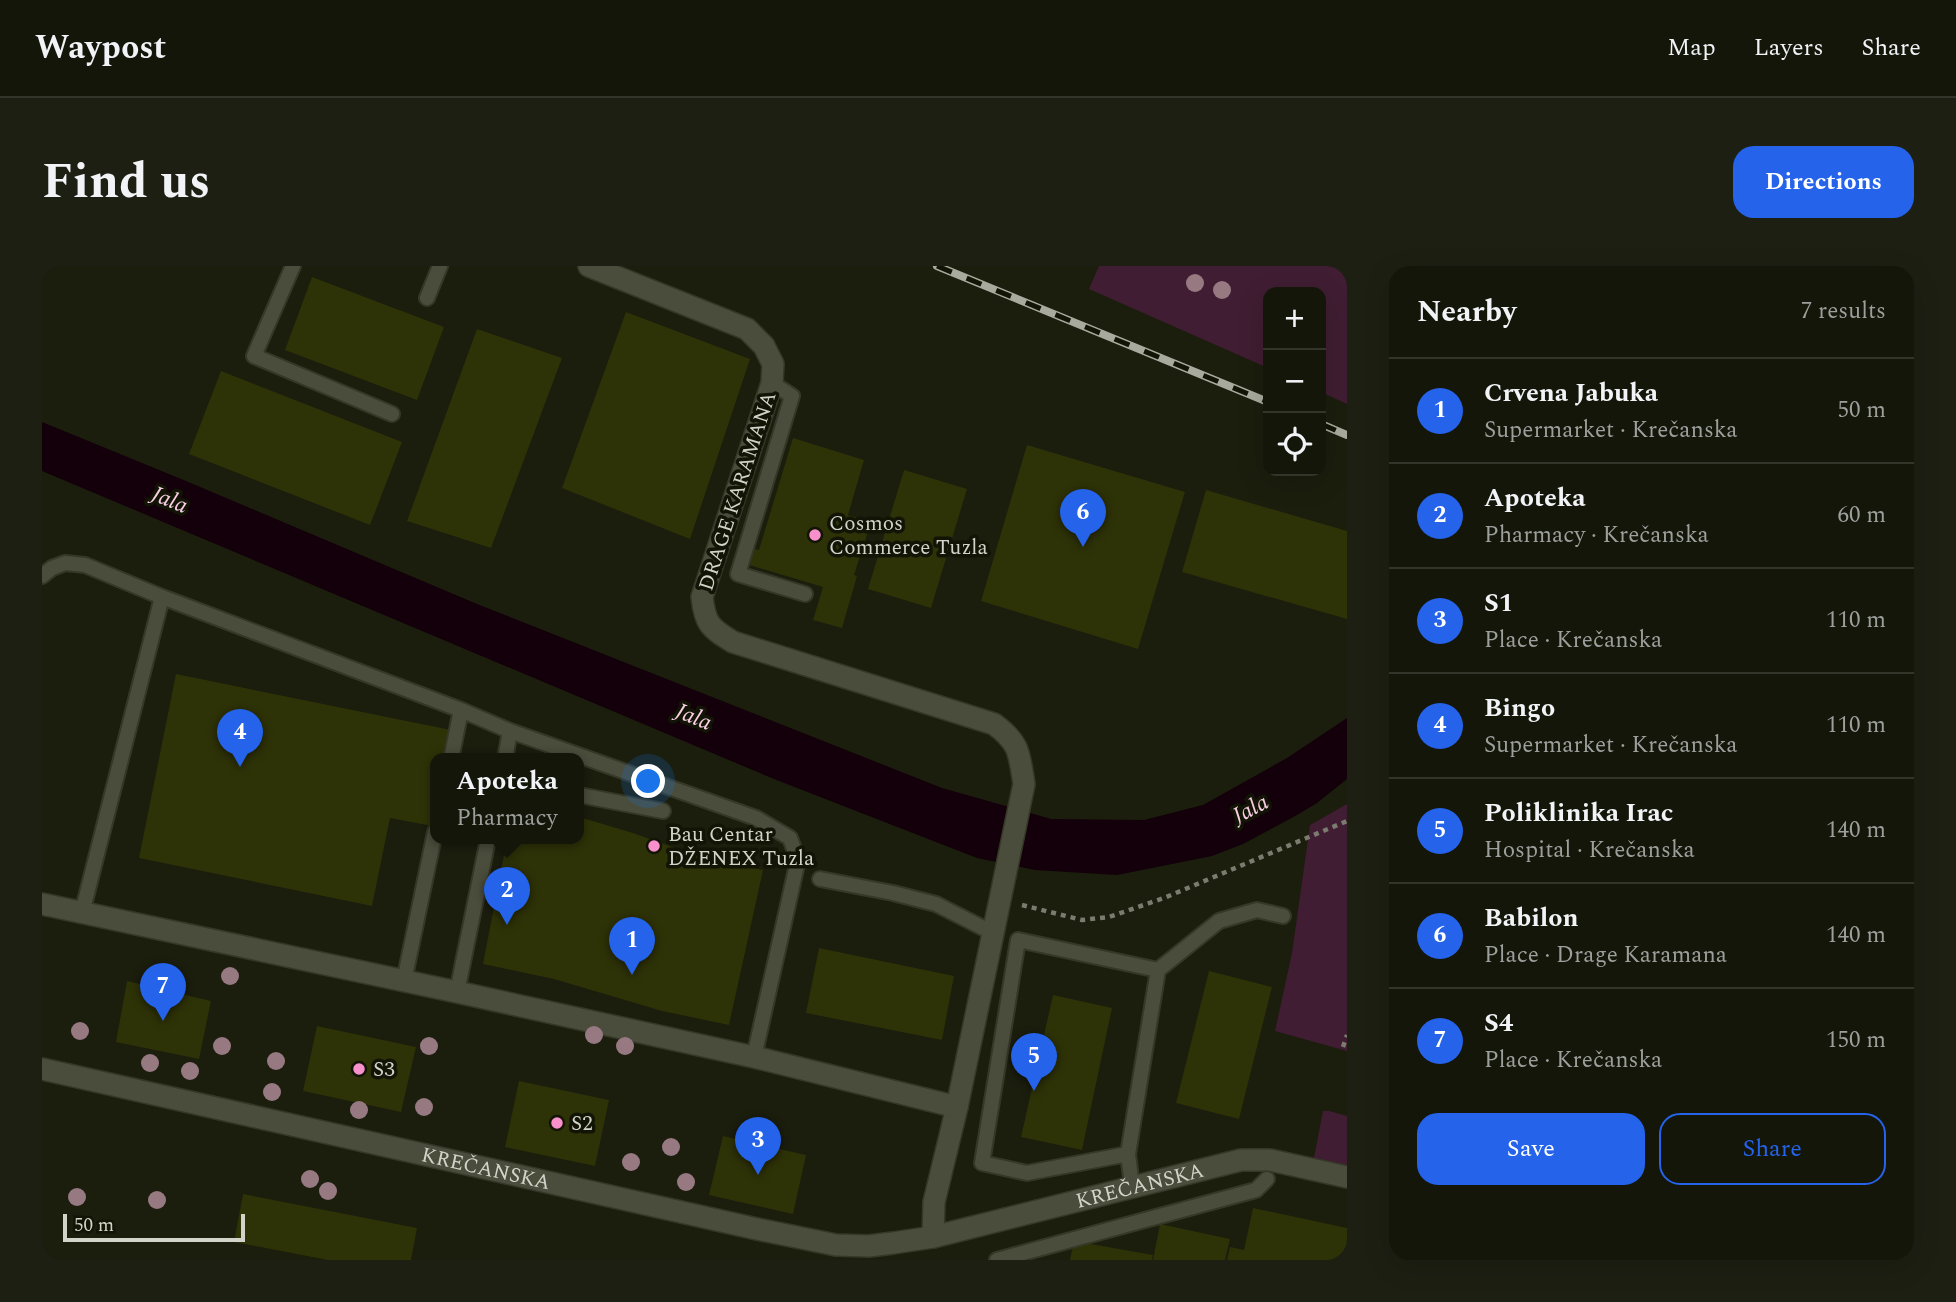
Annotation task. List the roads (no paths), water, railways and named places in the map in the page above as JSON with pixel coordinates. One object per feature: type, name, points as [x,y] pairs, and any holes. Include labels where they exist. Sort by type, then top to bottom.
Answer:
[{"type":"street","name":"DRAGE KARAMANA","points":[[589,266],[747,330],[764,346],[773,364],[772,383],[702,597],[704,615],[714,630],[733,642],[994,724],[1010,736],[1020,755],[1024,784],[993,933]]},
{"type":"street","points":[[42,904],[754,1057],[957,1107]]},
{"type":"street","points":[[933,1237],[934,1202],[957,1107],[993,933]]},
{"type":"street","name":"KREČANSKA","points":[[42,1069],[836,1245],[869,1246],[933,1237],[1132,1185],[1241,1160],[1270,1160],[1347,1177]]},
{"type":"lane","points":[[293,266],[254,356],[392,414]]},
{"type":"lane","points":[[427,298],[440,266]]},
{"type":"lane","points":[[772,383],[792,396],[738,574],[805,594]]},
{"type":"lane","points":[[42,576],[65,563],[85,565],[162,597],[572,753]]},
{"type":"lane","points":[[82,913],[162,597]]},
{"type":"lane","points":[[452,753],[461,710]]},
{"type":"lane","points":[[506,753],[510,731]]},
{"type":"lane","points":[[584,757],[756,818],[790,838],[798,860],[754,1057]]},
{"type":"lane","points":[[584,796],[663,811]]},
{"type":"lane","points":[[404,981],[433,844]]},
{"type":"lane","points":[[457,992],[487,844]]},
{"type":"lane","points":[[820,879],[936,904],[993,933]]},
{"type":"lane","points":[[1132,1185],[1128,1154],[1158,970],[1219,921],[1257,910],[1283,916]]},
{"type":"lane","points":[[1128,1154],[1027,1173],[982,1163],[1018,940],[1158,970]]},
{"type":"lane","points":[[997,1260],[1256,1190],[1267,1179]]},
{"type":"water","name":"Jala","points":[[42,422],[477,604],[942,788],[1051,819],[1144,820],[1203,805],[1287,758],[1347,718],[1347,779],[1297,815],[1243,844],[1212,856],[1117,875],[1035,870],[977,858],[774,779],[42,471]]},
{"type":"railway","points":[[937,266],[1263,400]]},
{"type":"railway","points":[[1326,426],[1347,435]]},
{"type":"place","name":"Cosmos Commerce Tuzla","points":[[815,535]]},
{"type":"place","name":"Babilon","points":[[1083,547]]},
{"type":"place","name":"Bingo","points":[[240,767]]},
{"type":"place","name":"Bau Centar DŽENEX Tuzla","points":[[654,846]]},
{"type":"place","name":"Apoteka","points":[[507,925]]},
{"type":"place","name":"Crvena Jabuka","points":[[632,975]]},
{"type":"place","name":"S4","points":[[163,1021]]},
{"type":"place","name":"S3","points":[[359,1069]]},
{"type":"place","name":"Poliklinika Irac","points":[[1034,1091]]},
{"type":"place","name":"S2","points":[[557,1123]]},
{"type":"place","name":"S1","points":[[758,1175]]}]
